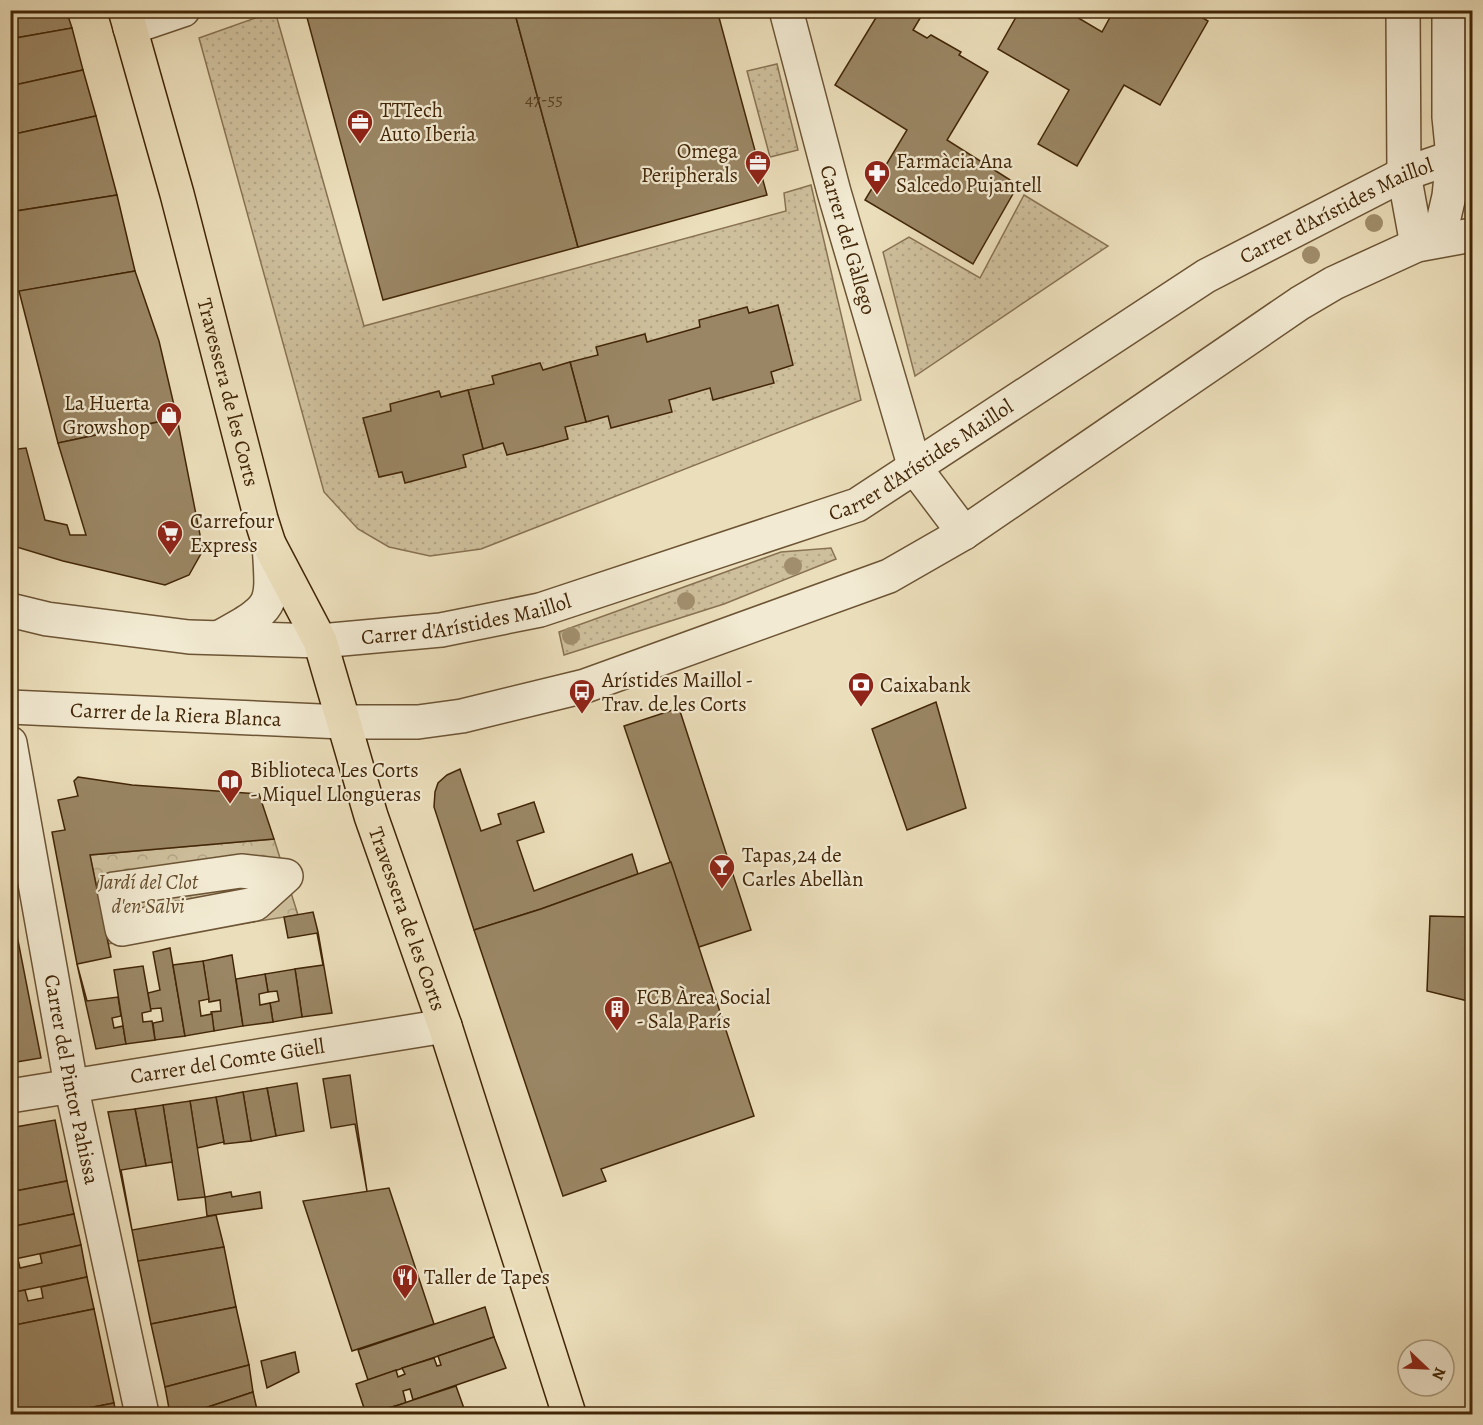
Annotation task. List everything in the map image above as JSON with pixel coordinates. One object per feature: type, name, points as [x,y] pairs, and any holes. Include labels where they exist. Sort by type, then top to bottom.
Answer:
[{"type":"main road","name":"Travessera de les Corts","points":[[128,19],[269,544],[320,641],[336,689],[342,722],[371,816],[445,1026],[569,1414]]},
{"type":"street","points":[[128,19],[183,10]]},
{"type":"street","name":"Carrer del Gàllego","points":[[786,10],[834,192],[915,468]]},
{"type":"street","points":[[1403,10],[1404,174],[1428,242]]},
{"type":"street","points":[[1428,242],[1449,196],[1463,155],[1449,117],[1449,10]]},
{"type":"street","name":"Carrer d'Arístides Maillol","points":[[320,641],[441,630],[540,610],[857,505],[1206,276],[1404,174],[1463,155]]},
{"type":"street","points":[[342,722],[418,722],[462,716],[585,686],[875,583],[964,532],[1266,324],[1334,283],[1428,242],[1473,235]]},
{"type":"street","points":[[915,468],[964,532]]},
{"type":"street","points":[[218,638],[255,618],[266,607],[272,587],[269,544]]},
{"type":"street","points":[[10,610],[47,620],[110,629],[218,638],[320,641]]},
{"type":"street","name":"Carrer de la Riera Blanca","points":[[10,707],[342,722]]},
{"type":"street","name":"Carrer del Pintor Pahissa","points":[[10,742],[71,1085],[142,1414]]},
{"type":"street","name":"Carrer del Comte Güell","points":[[10,1096],[445,1026]]},
{"type":"green space","points":[[275,11],[364,326],[786,211],[784,193],[811,185],[861,400],[481,549],[430,556],[389,547],[358,529],[324,492],[199,38]]},
{"type":"green space","points":[[777,64],[798,150],[770,157],[747,71]]},
{"type":"green space","points":[[1024,195],[1108,246],[915,376],[883,252],[909,237],[980,278]]},
{"type":"green space","points":[[831,548],[836,559],[724,604],[564,655],[559,632],[781,552]]},
{"type":"green space","name":"Jardí del Clot d'en Salvi","points":[[274,839],[298,915],[108,944],[90,855]]},
{"type":"building","points":[[10,10],[66,10],[72,28],[10,39]]},
{"type":"building","points":[[305,10],[514,10],[578,247],[383,300]]},
{"type":"building","points":[[514,10],[717,10],[767,195],[578,247]]},
{"type":"building","points":[[871,10],[925,10],[913,30],[927,38],[931,35],[961,52],[959,55],[988,72],[947,140],[1018,185],[973,264],[865,200],[907,130],[835,85],[877,16]]},
{"type":"building","points":[[1020,10],[1065,10],[1102,32],[1114,10],[1190,10],[1208,21],[1160,105],[1124,85],[1077,166],[1038,144],[1069,90],[998,49]]},
{"type":"building","points":[[72,28],[83,70],[10,86],[10,39]]},
{"type":"building","points":[[83,70],[96,116],[10,135],[10,86]]},
{"type":"building","points":[[96,116],[117,195],[10,212],[10,135]]},
{"type":"building","points":[[117,195],[135,271],[10,293],[10,212]]},
{"type":"building","points":[[135,271],[159,341],[177,418],[58,443],[19,291]]},
{"type":"building","points":[[778,305],[793,365],[771,372],[774,383],[713,400],[710,388],[669,400],[672,412],[611,428],[608,416],[586,422],[570,362],[598,355],[596,347],[645,334],[647,342],[700,327],[699,320],[747,307],[749,313]]},
{"type":"building","points":[[570,362],[586,422],[565,427],[568,439],[535,448],[507,455],[503,443],[483,449],[468,390],[494,384],[492,376],[540,363],[543,370]]},
{"type":"building","points":[[468,390],[483,449],[463,455],[466,467],[405,483],[402,472],[379,477],[363,418],[391,411],[390,404],[439,391],[441,397]]},
{"type":"building","points":[[177,418],[203,550],[189,575],[165,585],[63,561],[10,545],[10,450],[26,448],[45,520],[67,525],[70,535],[86,535],[58,443]]},
{"type":"building","points":[[936,702],[966,808],[907,830],[872,729]]},
{"type":"building","points":[[679,708],[751,930],[699,947],[624,726]]},
{"type":"building","points":[[460,769],[481,831],[501,824],[498,814],[534,802],[544,832],[517,841],[534,891],[632,854],[638,874],[474,930],[434,807],[438,783],[447,775]]},
{"type":"building","points":[[78,777],[132,785],[259,794],[274,839],[90,855],[111,957],[77,964],[52,832],[65,830],[58,800],[78,796],[74,781]]},
{"type":"building","name":"FCB Àrea Social - Sala París","points":[[671,862],[754,1116],[601,1169],[606,1181],[563,1196],[474,930],[541,909]]},
{"type":"building","points":[[313,912],[318,932],[332,1013],[302,1017],[295,969],[323,965],[317,933],[288,938],[284,917]]},
{"type":"building","points":[[13,915],[41,1058],[10,1063],[10,916]]},
{"type":"building","points":[[1430,916],[1472,917],[1472,1002],[1427,991]]},
{"type":"building","points":[[170,948],[185,1036],[155,1040],[153,1023],[163,1021],[161,1008],[150,1009],[148,993],[160,990],[153,952]]},
{"type":"building","points":[[232,955],[243,1026],[214,1031],[211,1012],[221,1011],[220,1000],[209,1002],[203,961]]},
{"type":"building","points":[[203,961],[209,999],[199,1001],[201,1016],[212,1014],[214,1031],[185,1036],[173,965]]},
{"type":"building","points":[[77,964],[87,1001],[118,997],[121,1016],[112,1018],[114,1028],[123,1026],[126,1044],[96,1049]]},
{"type":"building","points":[[143,966],[151,1011],[142,1013],[143,1022],[152,1021],[155,1040],[126,1044],[114,970]]},
{"type":"building","points":[[295,969],[302,1017],[273,1022],[270,1003],[279,1001],[277,991],[268,992],[265,974]]},
{"type":"building","points":[[265,974],[268,992],[259,994],[260,1005],[270,1003],[273,1022],[243,1026],[236,979]]},
{"type":"building","points":[[350,1075],[367,1191],[355,1124],[331,1128],[323,1079]]},
{"type":"building","points":[[297,1083],[304,1131],[276,1136],[267,1088]]},
{"type":"building","points":[[267,1088],[276,1136],[251,1141],[243,1092]]},
{"type":"building","points":[[243,1092],[251,1141],[224,1144],[216,1097]]},
{"type":"building","points":[[216,1097],[224,1142],[197,1148],[190,1101]]},
{"type":"building","points":[[190,1101],[205,1197],[178,1200],[163,1105]]},
{"type":"building","points":[[163,1105],[172,1162],[146,1166],[135,1109]]},
{"type":"building","points":[[135,1109],[146,1166],[121,1170],[132,1230],[108,1112]]},
{"type":"building","points":[[55,1120],[67,1181],[10,1192],[10,1128]]},
{"type":"building","points":[[67,1181],[74,1214],[10,1227],[10,1192]]},
{"type":"building","points":[[389,1188],[434,1324],[352,1351],[303,1201]]},
{"type":"building","points":[[231,1192],[232,1197],[260,1192],[262,1208],[207,1216],[205,1197]]},
{"type":"building","points":[[74,1214],[81,1245],[10,1260],[10,1227]]},
{"type":"building","points":[[216,1215],[224,1247],[138,1261],[132,1230]]},
{"type":"building","points":[[81,1245],[87,1277],[10,1293],[10,1260],[18,1259],[20,1268],[42,1263],[40,1254]]},
{"type":"building","points":[[224,1247],[236,1307],[151,1324],[138,1261]]},
{"type":"building","points":[[87,1277],[94,1309],[10,1326],[10,1293],[25,1290],[28,1301],[43,1298],[41,1287]]},
{"type":"building","points":[[236,1307],[249,1365],[165,1387],[151,1324]]},
{"type":"building","points":[[485,1307],[494,1337],[368,1380],[358,1350]]},
{"type":"building","points":[[94,1309],[114,1403],[58,1414],[10,1414],[10,1326]]},
{"type":"building","points":[[494,1337],[506,1368],[413,1400],[410,1389],[403,1391],[406,1403],[366,1414],[356,1384],[396,1370],[398,1377],[405,1374],[402,1368],[434,1358],[437,1366],[441,1365],[438,1356]]},
{"type":"building","points":[[295,1352],[299,1372],[267,1388],[261,1361]]},
{"type":"building","points":[[249,1365],[253,1392],[187,1414],[170,1414],[165,1387]]},
{"type":"building","points":[[456,1386],[466,1414],[373,1414],[413,1400]]},
{"type":"building","points":[[253,1392],[258,1414],[187,1414]]},
{"type":"building","points":[[114,1403],[116,1414],[58,1414]]},
{"type":"place","name":"TTTech Auto Iberia","points":[[360,145]]},
{"type":"place","name":"Omega Peripherals","points":[[758,186]]},
{"type":"place","name":"Farmàcia Ana Salcedo Pujantell","points":[[877,196]]},
{"type":"place","name":"La Huerta Growshop","points":[[169,438]]},
{"type":"place","name":"Carrefour Express","points":[[170,556]]},
{"type":"place","name":"Caixabank","points":[[861,708]]},
{"type":"place","name":"Arístides Maillol - Trav. de les Corts","points":[[582,715]]},
{"type":"place","name":"Biblioteca Les Corts - Miquel Llongueras","points":[[230,805]]},
{"type":"place","name":"Tapas,24 de Carles Abellàn","points":[[722,890]]},
{"type":"place","name":"FCB Àrea Social - Sala París","points":[[617,1032]]},
{"type":"place","name":"Taller de Tapes","points":[[405,1300]]}]
